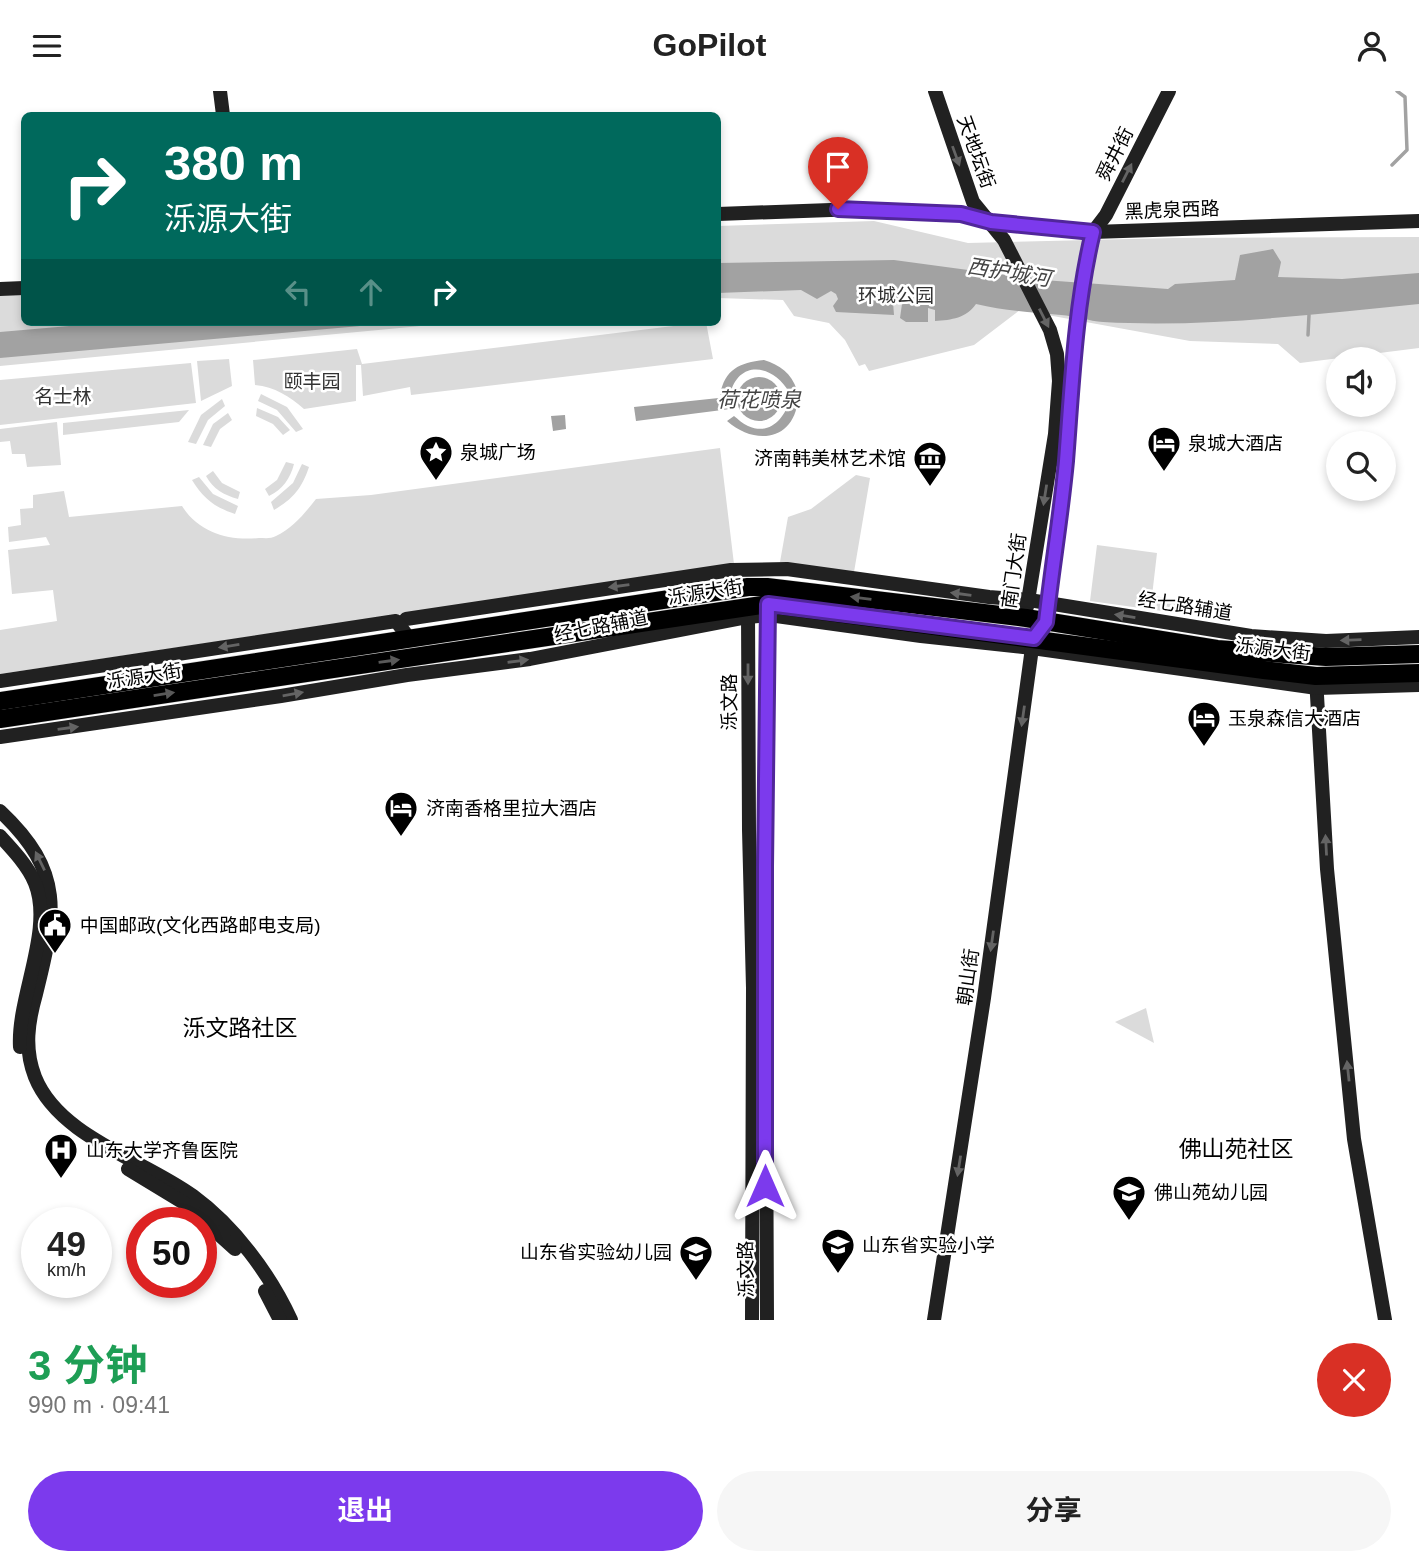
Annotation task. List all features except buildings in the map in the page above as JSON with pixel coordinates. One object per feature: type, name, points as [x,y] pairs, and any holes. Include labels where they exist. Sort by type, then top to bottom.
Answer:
[{"type":"main road","name":"泺源大街","points":[[0,701],[748,587],[768,602],[1033,643],[1316,682],[1419,673]]},
{"type":"main road","name":"泺源大街","points":[[0,719],[748,612],[768,602],[1026,618],[1047,613],[1217,649],[1326,657],[1419,654]]},
{"type":"street","points":[[220,91],[223,112]]},
{"type":"street","name":"天地坛街","points":[[935,91],[973,202],[991,222]]},
{"type":"street","name":"舜井街","points":[[1093,232],[1106,215],[1169,91]]},
{"type":"street","name":"黑虎泉西路","points":[[721,214],[858,209],[961,214],[991,222],[1093,232],[1419,221]]},
{"type":"street","name":"南门大街","points":[[991,222],[1004,240],[1050,330],[1057,354],[1059,381],[1055,434],[1026,618],[1033,643]]},
{"type":"street","name":"南门大街","points":[[1033,643],[1047,613],[1064,476],[1075,339],[1093,232]]},
{"type":"street","points":[[0,289],[21,288]]},
{"type":"street","name":"经七路辅道","points":[[406,619],[750,568],[787,569],[989,597],[1029,600],[1047,613],[1251,636],[1326,641],[1419,637]]},
{"type":"street","name":"泺文路","points":[[748,587],[752,1320]]},
{"type":"street","name":"泺文路","points":[[766,1320],[765,866],[768,602]]},
{"type":"street","name":"经七路辅道","points":[[0,737],[530,659],[748,612]]},
{"type":"street","points":[[0,681],[396,621],[409,638]]},
{"type":"street","name":"朝山街","points":[[934,1320],[994,932],[1033,643]]},
{"type":"street","points":[[1385,1320],[1354,1139],[1327,869],[1316,682],[1419,685]]},
{"type":"street","points":[[0,811],[19,829],[37,855],[51,895],[50,939],[30,1015],[27,1041],[34,1076],[47,1101],[67,1120],[91,1136],[193,1196],[223,1223],[250,1253],[291,1320]]},
{"type":"street","points":[[0,836],[30,872],[37,886],[40,902],[39,932],[19,1028],[20,1054],[37,1098],[47,1112],[74,1134],[184,1203],[236,1249],[264,1289],[280,1320]]},
{"type":"green space","name":"环城公园","points":[[874,221],[968,243],[1173,238],[1419,237],[1419,348],[1396,351],[1396,347],[1326,347],[1326,360],[1300,363],[1278,344],[1190,341],[1020,310],[974,345],[869,371],[865,364],[859,366],[845,340],[829,323],[794,316],[783,300],[721,298],[721,226]]},
{"type":"green space","points":[[21,293],[21,326],[421,326],[0,366],[0,296]]},
{"type":"green space","name":"颐丰园","points":[[673,326],[707,326],[713,359],[411,395],[410,387],[363,396],[361,365],[356,365],[356,401],[304,409],[281,393],[255,385],[253,360],[357,349],[362,364]]},
{"type":"green space","points":[[229,359],[232,386],[201,401],[197,361]]},
{"type":"green space","name":"名士林","points":[[191,363],[196,403],[0,425],[0,380]]},
{"type":"green space","points":[[261,394],[287,407],[303,429],[296,432],[277,410],[258,401]]},
{"type":"green space","points":[[222,399],[225,406],[208,420],[196,444],[188,442],[201,415]]},
{"type":"green space","points":[[257,408],[278,417],[290,430],[283,435],[273,424],[256,416]]},
{"type":"green space","points":[[189,410],[179,422],[63,435],[63,423]]},
{"type":"green space","points":[[228,413],[232,420],[220,429],[211,447],[203,445],[213,424]]},
{"type":"green space","points":[[57,422],[61,465],[27,467],[25,454],[12,454],[10,441],[0,442],[0,429]]},
{"type":"green space","points":[[720,448],[734,564],[0,674],[0,630],[57,621],[53,590],[12,594],[8,550],[50,545],[46,537],[9,542],[8,527],[21,525],[20,509],[33,508],[33,495],[64,491],[69,517],[182,506],[197,523],[216,533],[237,538],[272,538],[293,524],[316,499],[371,495]]},
{"type":"green space","points":[[286,462],[294,464],[290,474],[282,487],[269,496],[265,489],[277,480]]},
{"type":"green space","points":[[302,464],[309,467],[300,487],[292,497],[274,510],[271,502],[293,483]]},
{"type":"green space","points":[[213,471],[222,483],[240,492],[238,499],[212,485],[206,476]]},
{"type":"green space","points":[[856,475],[870,478],[854,572],[780,562],[788,517],[811,509]]},
{"type":"green space","points":[[199,477],[213,494],[238,506],[235,514],[215,505],[200,492],[192,480]]},
{"type":"green space","points":[[1097,545],[1157,553],[1152,596],[1186,600],[1184,614],[1090,601]]},
{"type":"green space","points":[[1146,1008],[1154,1043],[1115,1022]]},
{"type":"water","points":[[1273,249],[1281,262],[1278,277],[1342,279],[1419,273],[1419,304],[1261,319],[1142,323],[1098,321],[976,304],[968,312],[953,319],[935,321],[935,310],[928,308],[928,322],[906,322],[900,318],[902,304],[893,302],[894,315],[836,312],[833,306],[838,299],[831,291],[817,299],[801,290],[721,293],[721,263],[894,260],[1043,280],[1168,289],[1175,284],[1235,280],[1240,255]]},
{"type":"water","points":[[69,326],[360,326],[0,358],[0,332]]},
{"type":"water","points":[[764,360],[784,371],[797,390],[789,392],[774,376],[756,370],[740,375],[730,395],[720,395],[725,379],[734,369]]},
{"type":"water","name":"荷花喷泉","points":[[759,377],[768,378],[775,383],[780,390],[780,408],[775,415],[768,420],[759,421],[750,420],[743,415],[738,408],[737,399],[738,390],[743,383],[750,378]]},
{"type":"water","points":[[728,397],[730,409],[636,421],[634,407]]},
{"type":"water","points":[[798,398],[790,423],[782,431],[772,435],[749,434],[727,421],[734,416],[746,425],[763,429],[770,427],[780,419],[790,399]]},
{"type":"water","points":[[565,415],[566,429],[553,431],[551,416]]},
{"type":"waterway","points":[[1392,165],[1407,150],[1405,97],[1397,91]]},
{"type":"waterway","points":[[1308,335],[1309,315]]},
{"type":"place","name":"泉城大酒店","points":[[1164,473]]},
{"type":"place","name":"泉城广场","points":[[436,482]]},
{"type":"place","name":"济南韩美林艺术馆","points":[[930,488]]},
{"type":"place","name":"玉泉森信大酒店","points":[[1204,748]]},
{"type":"place","name":"济南香格里拉大酒店","points":[[401,838]]},
{"type":"place","name":"中国邮政(文化西路邮电支局)","points":[[55,955]]},
{"type":"place","name":"山东大学齐鲁医院","points":[[61,1180]]},
{"type":"place","name":"佛山苑幼儿园","points":[[1129,1222]]},
{"type":"place","name":"山东省实验小学","points":[[838,1275]]},
{"type":"place","name":"山东省实验幼儿园","points":[[696,1282]]},
{"type":"district","name":"泺文路社区","points":[[240,1028]]},
{"type":"district","name":"佛山苑社区","points":[[1236,1149]]},
{"type":"route","points":[[765,1186],[768,604],[1034,638],[1046,622],[1064,476],[1075,339],[1093,232],[991,222],[961,214],[838,209]]},
{"type":"water label","name":"西护城河","points":[[1009,272]]}]
